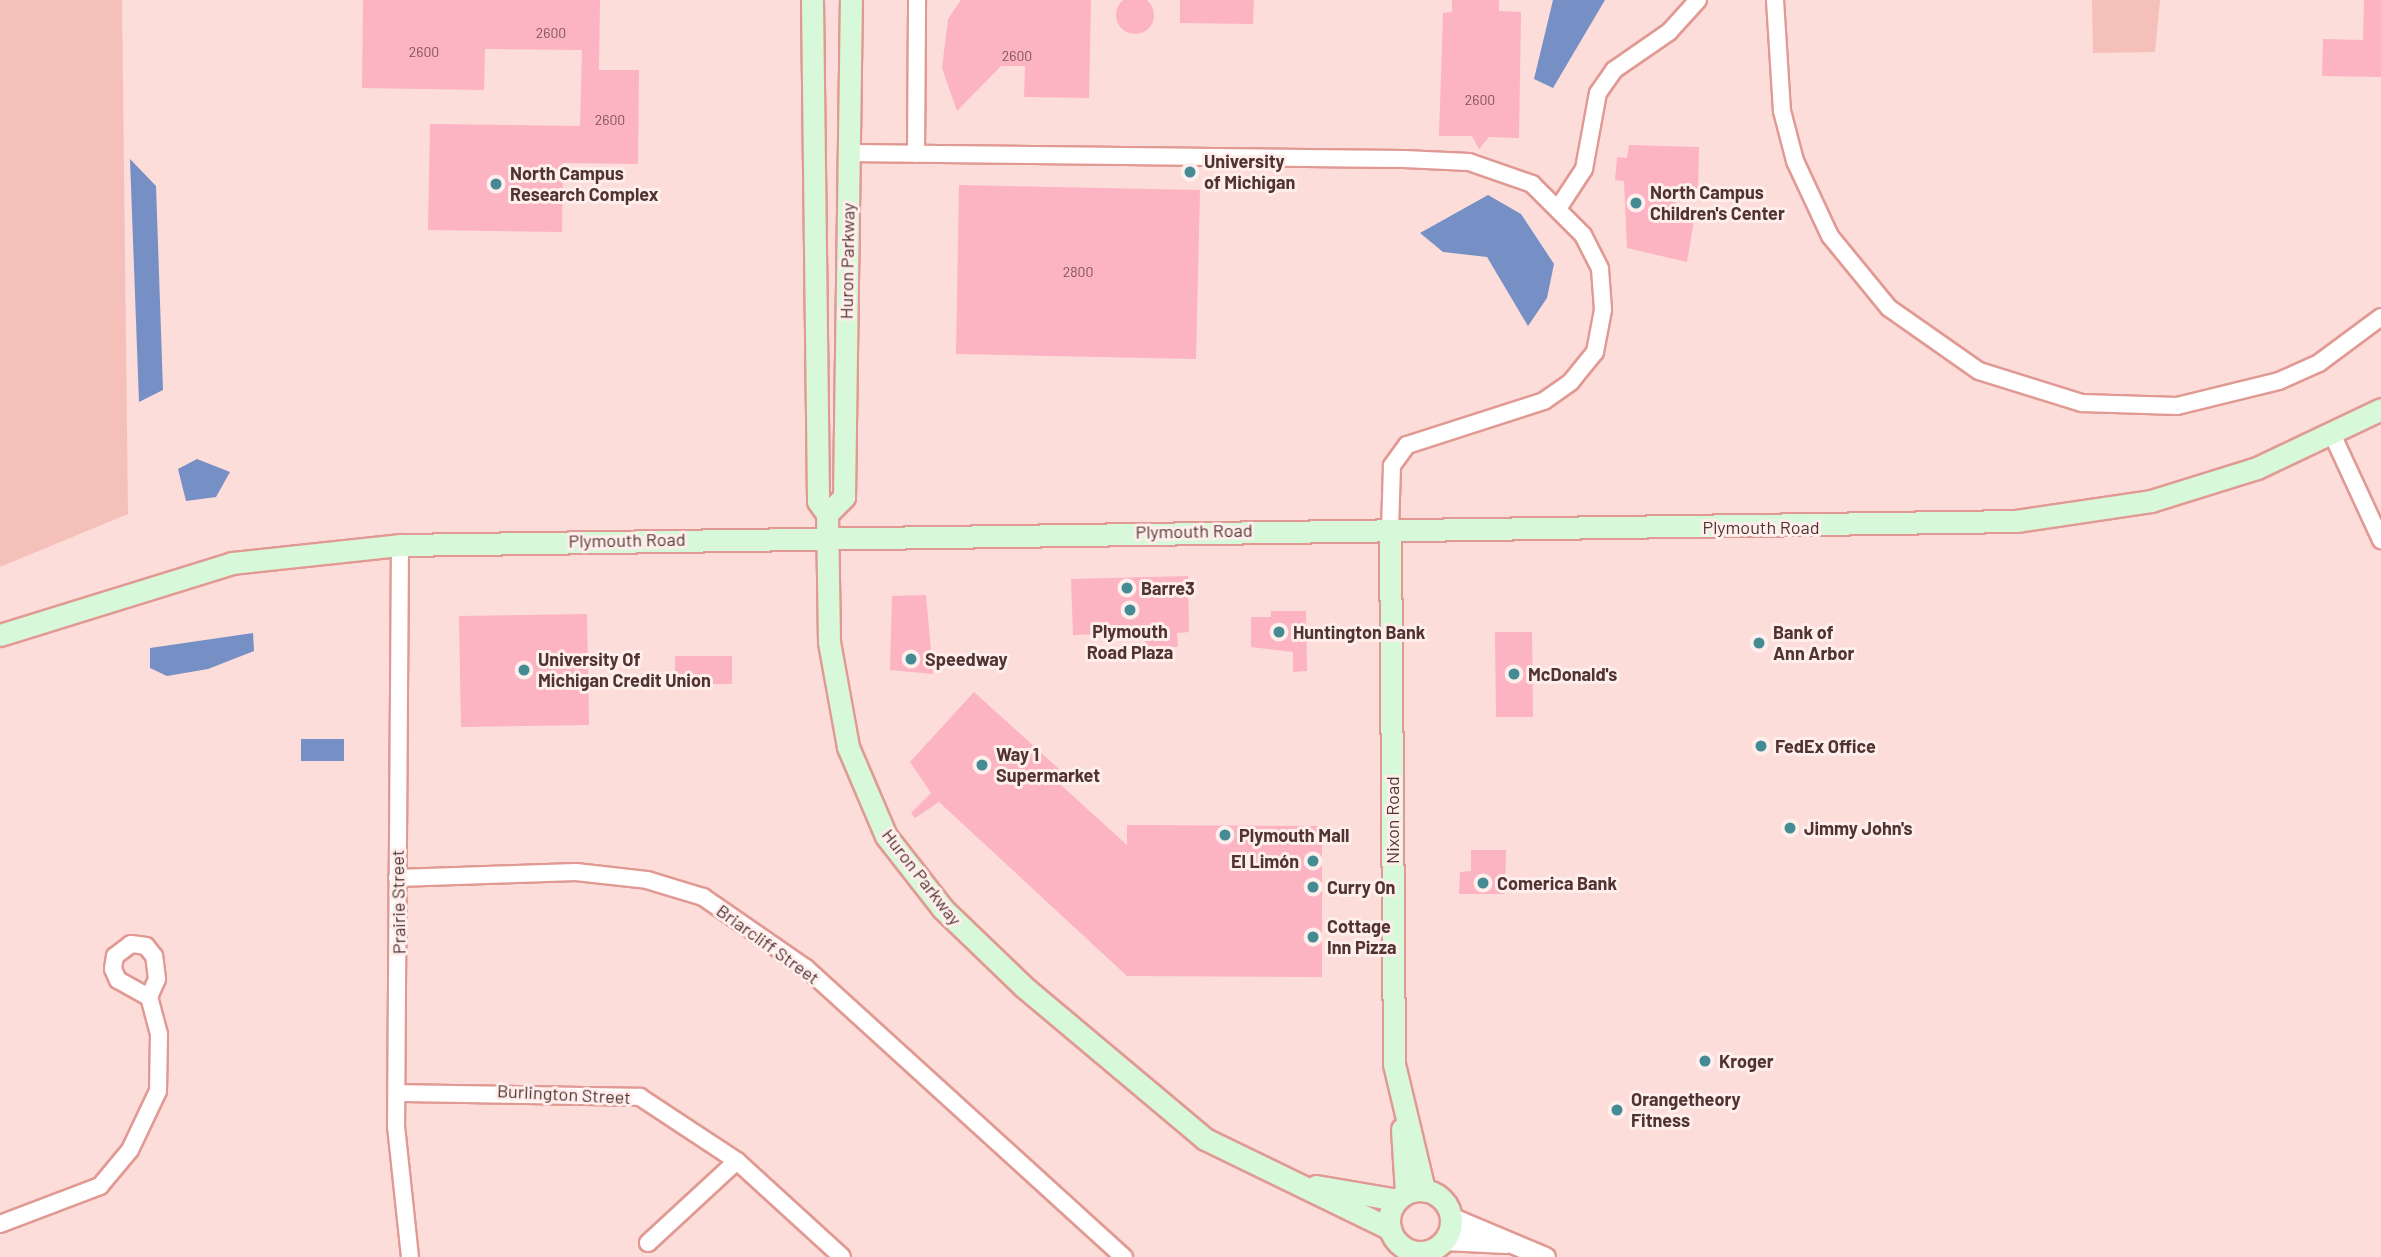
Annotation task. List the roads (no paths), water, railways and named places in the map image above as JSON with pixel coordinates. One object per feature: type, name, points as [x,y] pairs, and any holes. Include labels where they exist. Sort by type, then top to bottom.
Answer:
[{"type":"main road","name":"Huron Parkway","points":[[812,0],[818,501],[827,525],[836,696],[848,747],[886,836],[943,909],[1024,987],[1205,1139],[1278,1177],[1390,1229]]},
{"type":"main road","name":"Huron Parkway","points":[[827,525],[844,497],[851,0]]},
{"type":"main road","points":[[812,130],[825,146],[849,153]]},
{"type":"main road","name":"Plymouth Road","points":[[0,635],[232,563],[400,545],[827,525],[1390,530],[2016,521],[2151,501],[2257,468],[2381,409]]},
{"type":"main road","name":"Nixon Road","points":[[1390,530],[1394,1064],[1402,1109],[1409,1194]]},
{"type":"main road","name":"Huron Parkway","points":[[1278,1177],[1409,1194]]},
{"type":"main road","points":[[1409,1194],[1441,1199],[1450,1217],[1441,1247],[1418,1254],[1399,1244],[1390,1229],[1409,1194]]},
{"type":"street","points":[[916,0],[916,154]]},
{"type":"street","points":[[1559,207],[1584,169],[1598,93],[1614,70],[1669,32],[1698,0]]},
{"type":"street","points":[[1775,0],[1782,111],[1795,161],[1830,236],[1889,307],[1979,371],[2082,403],[2177,406],[2278,381],[2328,357],[2381,317]]},
{"type":"street","points":[[849,153],[1469,162],[1532,184],[1559,207],[1600,269],[1603,310],[1595,352],[1571,382],[1544,401],[1407,445],[1392,466],[1390,530]]},
{"type":"street","points":[[2332,434],[2381,540]]},
{"type":"street","name":"Prairie Street","points":[[400,545],[397,1093],[400,1200],[410,1257]]},
{"type":"street","name":"Briarcliff Street","points":[[397,878],[576,872],[647,880],[703,897],[806,968],[1124,1257]]},
{"type":"street","points":[[0,1224],[100,1186],[130,1150],[158,1091],[159,1034],[149,997]]},
{"type":"street","name":"Burlington Street","points":[[397,1093],[640,1097],[737,1161],[842,1257]]},
{"type":"street","points":[[648,1243],[737,1161]]},
{"type":"street","points":[[1450,1217],[1506,1243],[1545,1257]]},
{"type":"street","points":[[1441,1247],[1506,1243]]},
{"type":"water","points":[[1553,0],[1605,0],[1553,88],[1534,79]]},
{"type":"water","points":[[130,159],[156,186],[163,390],[139,402]]},
{"type":"water","points":[[1488,195],[1521,214],[1554,264],[1547,298],[1528,326],[1487,257],[1443,252],[1420,233]]},
{"type":"water","points":[[197,459],[230,472],[216,497],[186,501],[178,469]]},
{"type":"water","points":[[253,633],[254,651],[208,669],[167,676],[150,668],[150,648]]},
{"type":"water","points":[[301,739],[344,739],[344,761],[301,761]]},
{"type":"place","name":"University of Michigan","points":[[1190,172]]},
{"type":"place","name":"North Campus Research Complex","points":[[496,184]]},
{"type":"place","name":"North Campus Children's Center","points":[[1636,203]]},
{"type":"place","name":"Barre3","points":[[1127,588]]},
{"type":"place","name":"Plymouth Road Plaza","points":[[1130,610]]},
{"type":"place","name":"Huntington Bank","points":[[1279,632]]},
{"type":"place","name":"Bank of Ann Arbor","points":[[1759,643]]},
{"type":"place","name":"Speedway","points":[[911,659]]},
{"type":"place","name":"University Of Michigan Credit Union","points":[[524,670]]},
{"type":"place","name":"McDonald's","points":[[1514,674]]},
{"type":"place","name":"FedEx Office","points":[[1761,746]]},
{"type":"place","name":"Way 1 Supermarket","points":[[982,765]]},
{"type":"place","name":"Jimmy John's","points":[[1790,828]]},
{"type":"place","name":"Plymouth Mall","points":[[1225,835]]},
{"type":"place","name":"El Limón","points":[[1313,861]]},
{"type":"place","name":"Comerica Bank","points":[[1483,883]]},
{"type":"place","name":"Curry On","points":[[1313,887]]},
{"type":"place","name":"Cottage Inn Pizza","points":[[1313,937]]},
{"type":"place","name":"Kroger","points":[[1705,1061]]},
{"type":"place","name":"Orangetheory Fitness","points":[[1617,1110]]}]
